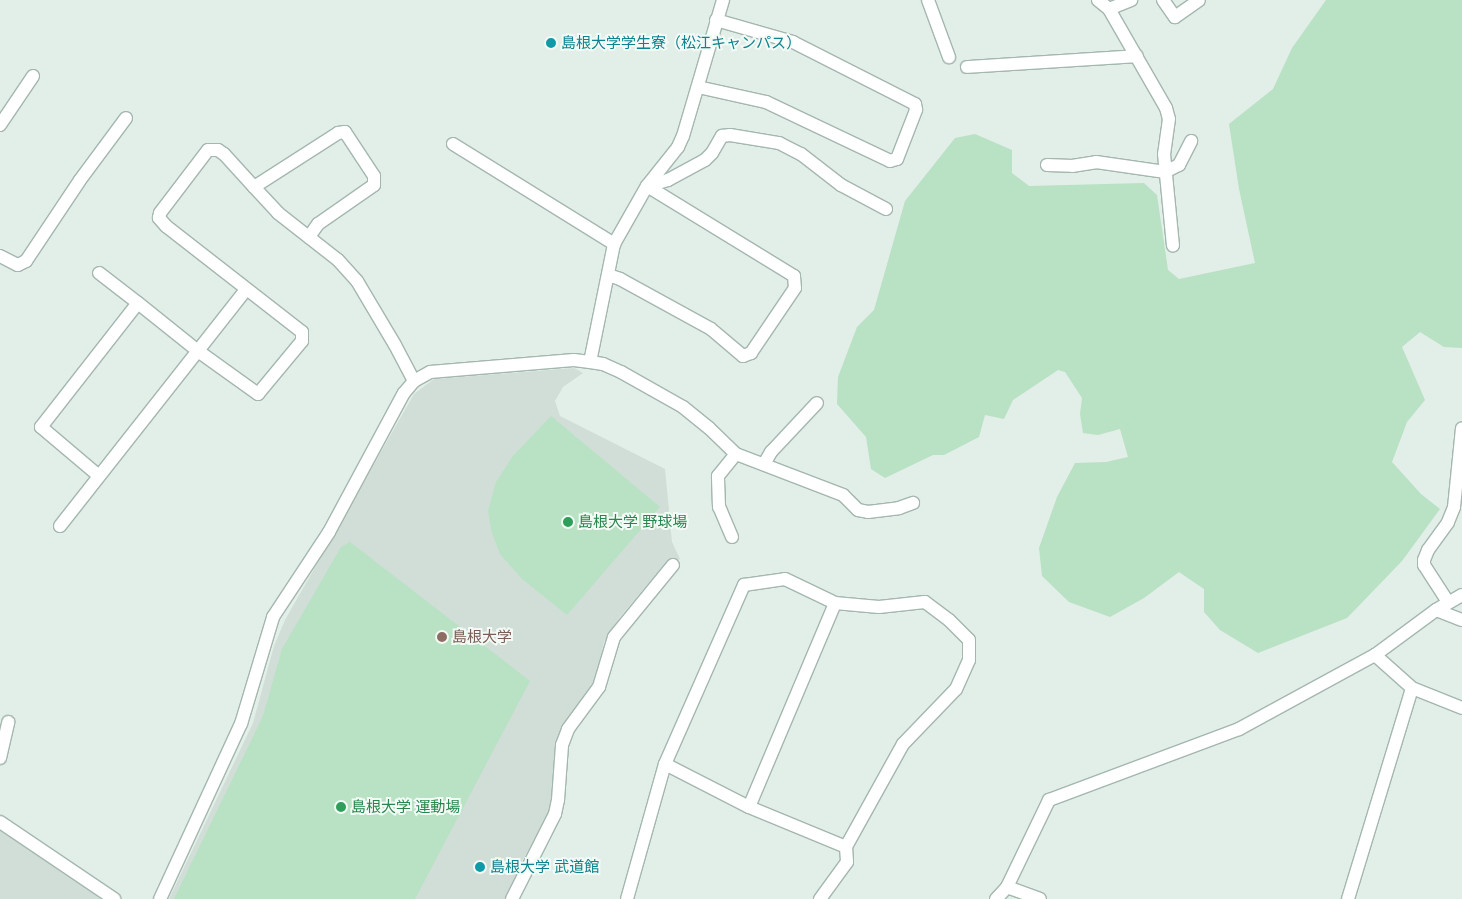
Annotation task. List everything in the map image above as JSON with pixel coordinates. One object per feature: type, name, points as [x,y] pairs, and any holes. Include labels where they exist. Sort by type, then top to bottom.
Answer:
[{"type":"street","points":[[590,362],[614,244],[647,186],[678,147],[688,121],[723,0]]},
{"type":"street","points":[[928,0],[949,57]]},
{"type":"street","points":[[1098,0],[1109,9],[1166,108],[1169,119],[1164,154],[1164,172],[1173,246]]},
{"type":"street","points":[[1109,9],[1131,0]]},
{"type":"street","points":[[1163,0],[1174,17],[1199,0]]},
{"type":"street","points":[[698,87],[766,102],[890,161],[897,160],[916,110],[915,104],[793,42],[716,20]]},
{"type":"street","points":[[967,67],[1137,56]]},
{"type":"street","points":[[0,125],[32,76]]},
{"type":"street","points":[[0,256],[18,265],[26,261],[80,180],[126,118]]},
{"type":"street","points":[[254,187],[338,133],[348,134],[374,176],[374,185],[318,224],[308,237]]},
{"type":"street","points":[[647,186],[668,180],[705,160],[712,153],[722,136],[730,134],[779,143],[801,154],[841,185],[886,209]]},
{"type":"street","points":[[1047,165],[1072,166],[1096,162],[1164,172],[1180,165],[1191,141]]},
{"type":"street","points":[[453,144],[614,244]]},
{"type":"street","points":[[99,273],[254,394],[258,394],[302,341],[302,332],[246,290],[166,226],[159,218],[164,208],[208,150],[218,150],[224,154],[278,213],[338,260],[357,281],[396,345],[414,382]]},
{"type":"street","points":[[608,276],[620,279],[711,329],[743,356],[751,352],[795,288],[794,276],[647,186]]},
{"type":"street","points":[[60,526],[246,290]]},
{"type":"street","points":[[99,476],[40,426],[138,303]]},
{"type":"street","points":[[160,899],[241,724],[273,617],[329,532],[404,393],[414,382],[430,372],[574,360],[603,364],[683,407],[709,428],[736,454],[844,495],[858,510],[868,512],[899,508],[913,503]]},
{"type":"street","points":[[764,464],[770,452],[817,402]]},
{"type":"street","points":[[1448,602],[1424,565],[1424,560],[1428,550],[1448,522],[1454,507],[1462,428]]},
{"type":"street","points":[[732,537],[719,507],[718,476],[736,454]]},
{"type":"street","points":[[512,899],[555,814],[558,800],[562,744],[568,729],[600,687],[614,637],[673,565]]},
{"type":"street","points":[[627,899],[665,764],[744,585],[785,579],[835,603],[879,607],[924,602],[948,620],[969,640],[969,660],[956,689],[903,744],[846,847],[847,862],[820,899]]},
{"type":"street","points":[[996,899],[1007,887],[1049,800],[1239,729],[1375,655],[1436,610],[1462,595]]},
{"type":"street","points":[[749,807],[835,603]]},
{"type":"street","points":[[1436,610],[1462,620]]},
{"type":"street","points":[[1375,655],[1412,688],[1462,708]]},
{"type":"street","points":[[1348,899],[1412,688]]},
{"type":"street","points":[[0,758],[8,722]]},
{"type":"street","points":[[665,764],[749,807],[846,847]]},
{"type":"street","points":[[0,822],[114,899]]},
{"type":"street","points":[[1007,887],[1040,899]]},
{"type":"shaded area","name":"島根大学","points":[[574,368],[583,373],[563,387],[555,401],[560,416],[665,469],[672,542],[680,559],[661,568],[620,617],[604,642],[598,672],[591,687],[564,724],[556,742],[552,803],[549,814],[522,861],[506,899],[169,899],[253,723],[274,646],[285,620],[414,394],[434,379]]},
{"type":"shaded area","points":[[0,828],[108,899],[0,899]]},
{"type":"green space","points":[[1326,0],[1462,0],[1462,348],[1444,347],[1420,332],[1402,347],[1425,400],[1407,422],[1392,462],[1421,494],[1440,509],[1402,561],[1347,618],[1258,653],[1220,630],[1204,612],[1204,589],[1179,572],[1144,598],[1110,617],[1069,602],[1042,576],[1039,548],[1057,497],[1075,463],[1106,462],[1128,457],[1120,429],[1098,435],[1083,433],[1080,414],[1082,398],[1065,372],[1058,370],[1013,400],[1004,419],[985,415],[979,437],[944,455],[933,455],[885,478],[871,469],[866,437],[837,404],[838,377],[857,327],[874,310],[905,201],[955,138],[975,134],[1012,150],[1012,173],[1029,186],[1144,183],[1157,195],[1168,270],[1179,279],[1255,263],[1239,189],[1229,124],[1273,89],[1292,48]]},
{"type":"green space","name":"島根大学 野球場","points":[[551,416],[660,507],[567,615],[522,579],[500,554],[492,533],[488,511],[496,482],[513,456]]},
{"type":"green space","name":"島根大学 運動場","points":[[350,542],[530,681],[415,899],[174,899],[263,716],[282,649],[341,547]]},
{"type":"place","name":"島根大学学生寮（松江キャンパス）","points":[[551,43]]},
{"type":"place","name":"島根大学 野球場","points":[[568,522]]},
{"type":"place","name":"島根大学","points":[[442,637]]},
{"type":"place","name":"島根大学 運動場","points":[[341,807]]},
{"type":"place","name":"島根大学 武道館","points":[[480,867]]}]
